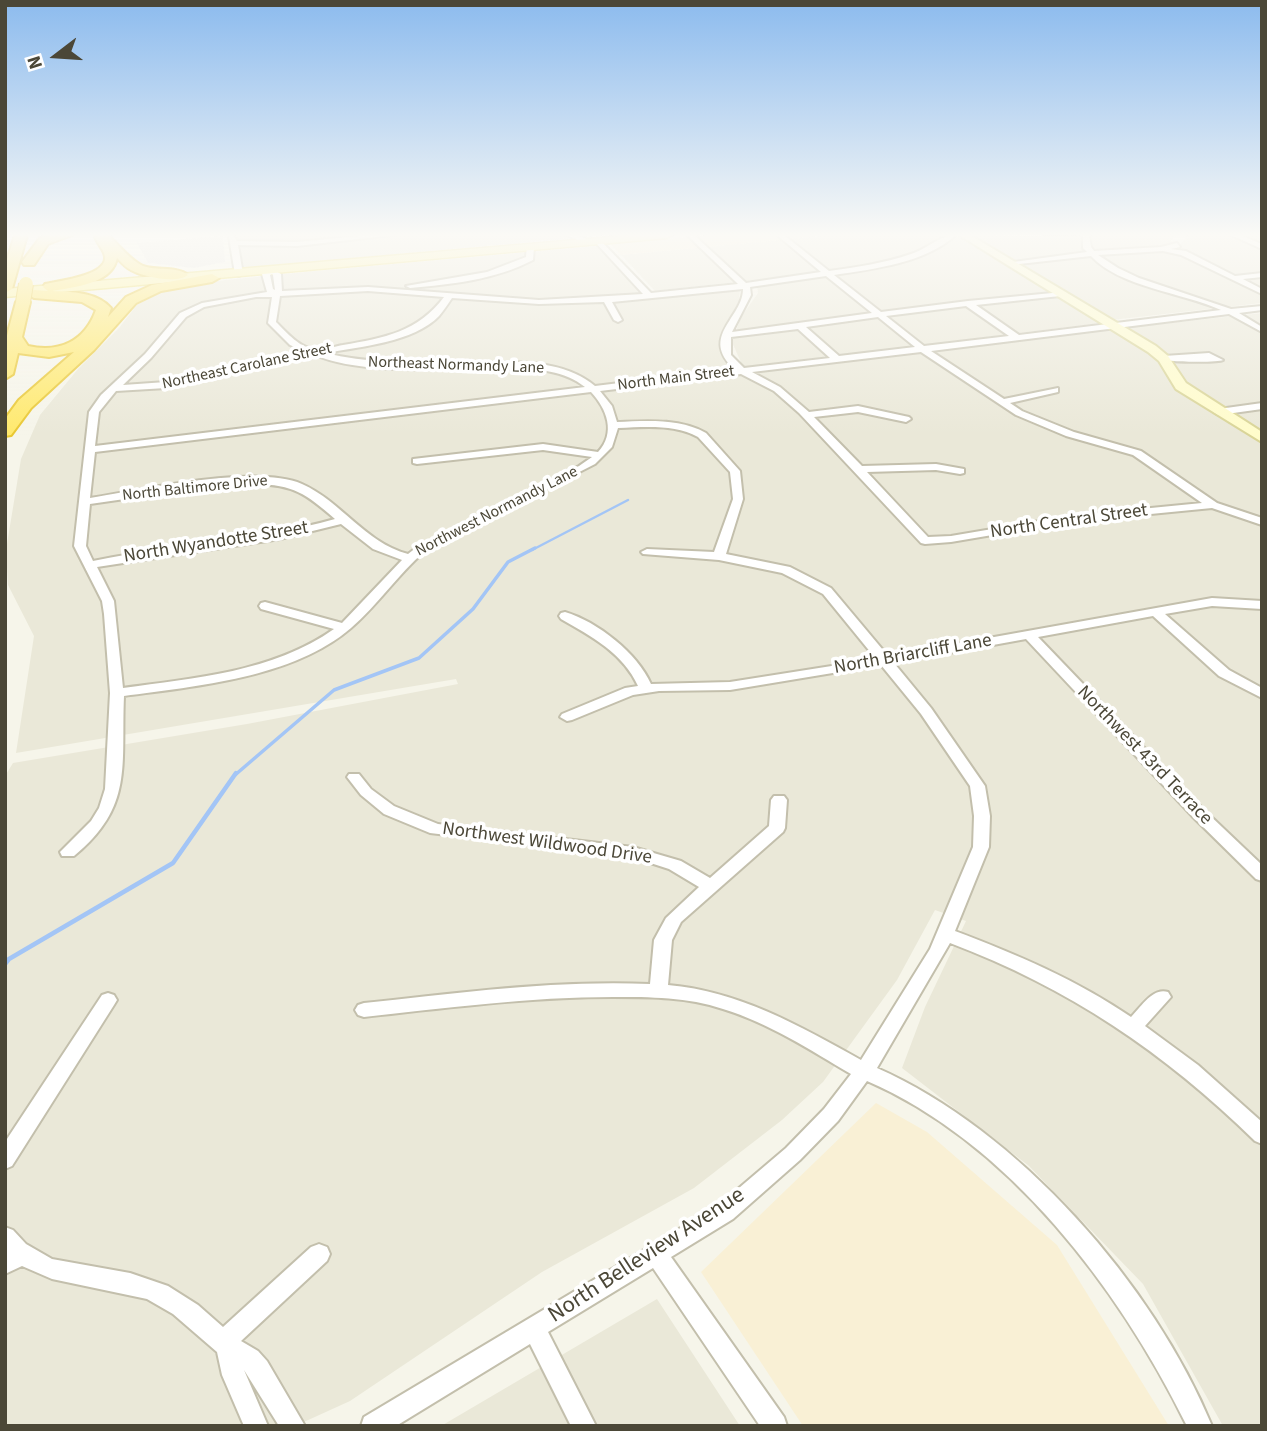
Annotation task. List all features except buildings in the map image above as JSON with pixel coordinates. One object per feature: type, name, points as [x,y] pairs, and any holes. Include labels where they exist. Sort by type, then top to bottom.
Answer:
[{"type":"highway","points":[[5,373],[14,336],[27,302]]},
{"type":"highway","points":[[14,336],[22,349],[53,352],[86,342],[101,321],[104,308],[93,302]]},
{"type":"highway","points":[[5,430],[25,404],[89,347],[129,302]]},
{"type":"main road","points":[[1073,302],[1164,359],[1181,386],[1262,438]]},
{"type":"street","points":[[68,852],[96,826],[111,799],[117,692],[108,601],[80,547],[94,412],[183,315],[216,302]]},
{"type":"street","points":[[275,302],[272,323],[287,341],[313,353]]},
{"type":"street","name":"Northeast Carolane Street","points":[[114,388],[166,385],[229,368],[380,341],[413,330],[435,314],[445,302]]},
{"type":"street","points":[[608,302],[618,320]]},
{"type":"street","points":[[744,302],[727,335],[726,353],[741,371],[778,389],[858,469],[936,467],[960,471]]},
{"type":"street","points":[[864,302],[922,349],[1040,424],[1112,444],[1143,456],[1213,505],[1262,522]]},
{"type":"street","points":[[727,335],[980,302]]},
{"type":"street","points":[[1205,302],[1262,330]]},
{"type":"street","points":[[968,303],[1015,336]]},
{"type":"street","name":"North Main Street","points":[[89,450],[1262,308]]},
{"type":"street","points":[[801,327],[837,359]]},
{"type":"street","name":"Northeast Normandy Lane","points":[[313,353],[395,365],[543,368],[578,377],[593,389]]},
{"type":"street","points":[[1164,359],[1198,359]]},
{"type":"street","points":[[593,389],[608,410],[613,425],[663,424],[700,432],[735,471],[743,494],[719,556]]},
{"type":"street","points":[[1002,402],[1055,390]]},
{"type":"street","points":[[1219,412],[1262,405]]},
{"type":"street","points":[[806,415],[864,410],[906,419]]},
{"type":"street","name":"Northwest Normandy Lane","points":[[117,692],[267,666],[317,647],[345,628],[370,604],[409,558],[456,531],[583,468],[610,443],[613,425]]},
{"type":"street","points":[[417,461],[543,447],[600,455]]},
{"type":"street","name":"North Central Street","points":[[858,469],[925,541],[951,540],[1069,519],[1213,505]]},
{"type":"street","name":"North Baltimore Drive","points":[[84,502],[248,480],[274,480],[299,487],[377,548],[409,558]]},
{"type":"street","name":"North Wyandotte Street","points":[[90,565],[147,553],[278,535],[342,520]]},
{"type":"street","name":"North Belleview Avenue","points":[[373,1426],[726,1212],[750,1193],[831,1115],[864,1072],[938,950],[981,847],[982,816],[976,786],[948,740],[827,591],[806,573],[719,556],[647,552]]},
{"type":"street","name":"North Briarcliff Lane","points":[[567,717],[616,695],[646,688],[757,683],[1218,601],[1262,605]]},
{"type":"street","points":[[265,606],[345,628]]},
{"type":"street","points":[[1155,612],[1224,673],[1262,694]]},
{"type":"street","points":[[565,616],[598,634],[626,658],[639,672],[646,688]]},
{"type":"street","name":"Northwest 43rd Terrace","points":[[1028,634],[1197,812],[1262,875]]},
{"type":"street","name":"Northwest Wildwood Drive","points":[[354,777],[366,792],[388,810],[436,829],[633,852],[675,865],[709,885]]},
{"type":"street","points":[[658,991],[666,932],[680,911],[777,828],[779,800]]},
{"type":"street","points":[[946,934],[1047,975],[1134,1026],[1202,1078],[1262,1135]]},
{"type":"street","points":[[364,1010],[562,988],[658,991],[708,998],[766,1018],[864,1072],[909,1091],[973,1136],[1035,1189],[1094,1253],[1148,1329],[1200,1426]]},
{"type":"street","points":[[1134,1026],[1162,997]]},
{"type":"street","points":[[5,1160],[108,1000]]},
{"type":"street","points":[[5,1237],[13,1259],[149,1290],[191,1311],[225,1344],[252,1360],[293,1426]]},
{"type":"street","points":[[225,1344],[319,1254]]},
{"type":"street","points":[[656,1254],[775,1426]]},
{"type":"street","points":[[534,1328],[584,1426]]},
{"type":"street","points":[[225,1344],[234,1375],[256,1426]]},
{"type":"shaded area","points":[[139,302],[738,302],[722,335],[721,355],[731,369],[99,445],[83,451],[106,451],[1040,337],[1262,313],[1262,1426],[1223,1426],[1143,1284],[1029,1166],[902,1068],[925,1007],[966,921],[935,910],[897,980],[823,1082],[782,1120],[694,1188],[542,1272],[350,1401],[295,1426],[5,1426],[5,776],[13,763],[247,724],[458,684],[456,679],[16,753],[34,636],[8,585],[6,550],[21,459],[40,415]]},
{"type":"shaded area","points":[[752,302],[1066,302],[1101,323],[743,367],[732,342],[741,317]]},
{"type":"shaded area","points":[[1082,302],[1262,302],[1262,303],[1112,320]]},
{"type":"shaded area","points":[[876,1103],[927,1132],[1057,1245],[1169,1426],[803,1426],[701,1272]]},
{"type":"shaded area","points":[[657,1299],[740,1426],[441,1426]]},
{"type":"waterway","points":[[532,550],[628,500]]},
{"type":"waterway","points":[[235,775],[334,690],[419,658],[473,609],[508,562],[535,548]]},
{"type":"waterway","points":[[5,964],[9,959],[173,863],[236,773]]}]
